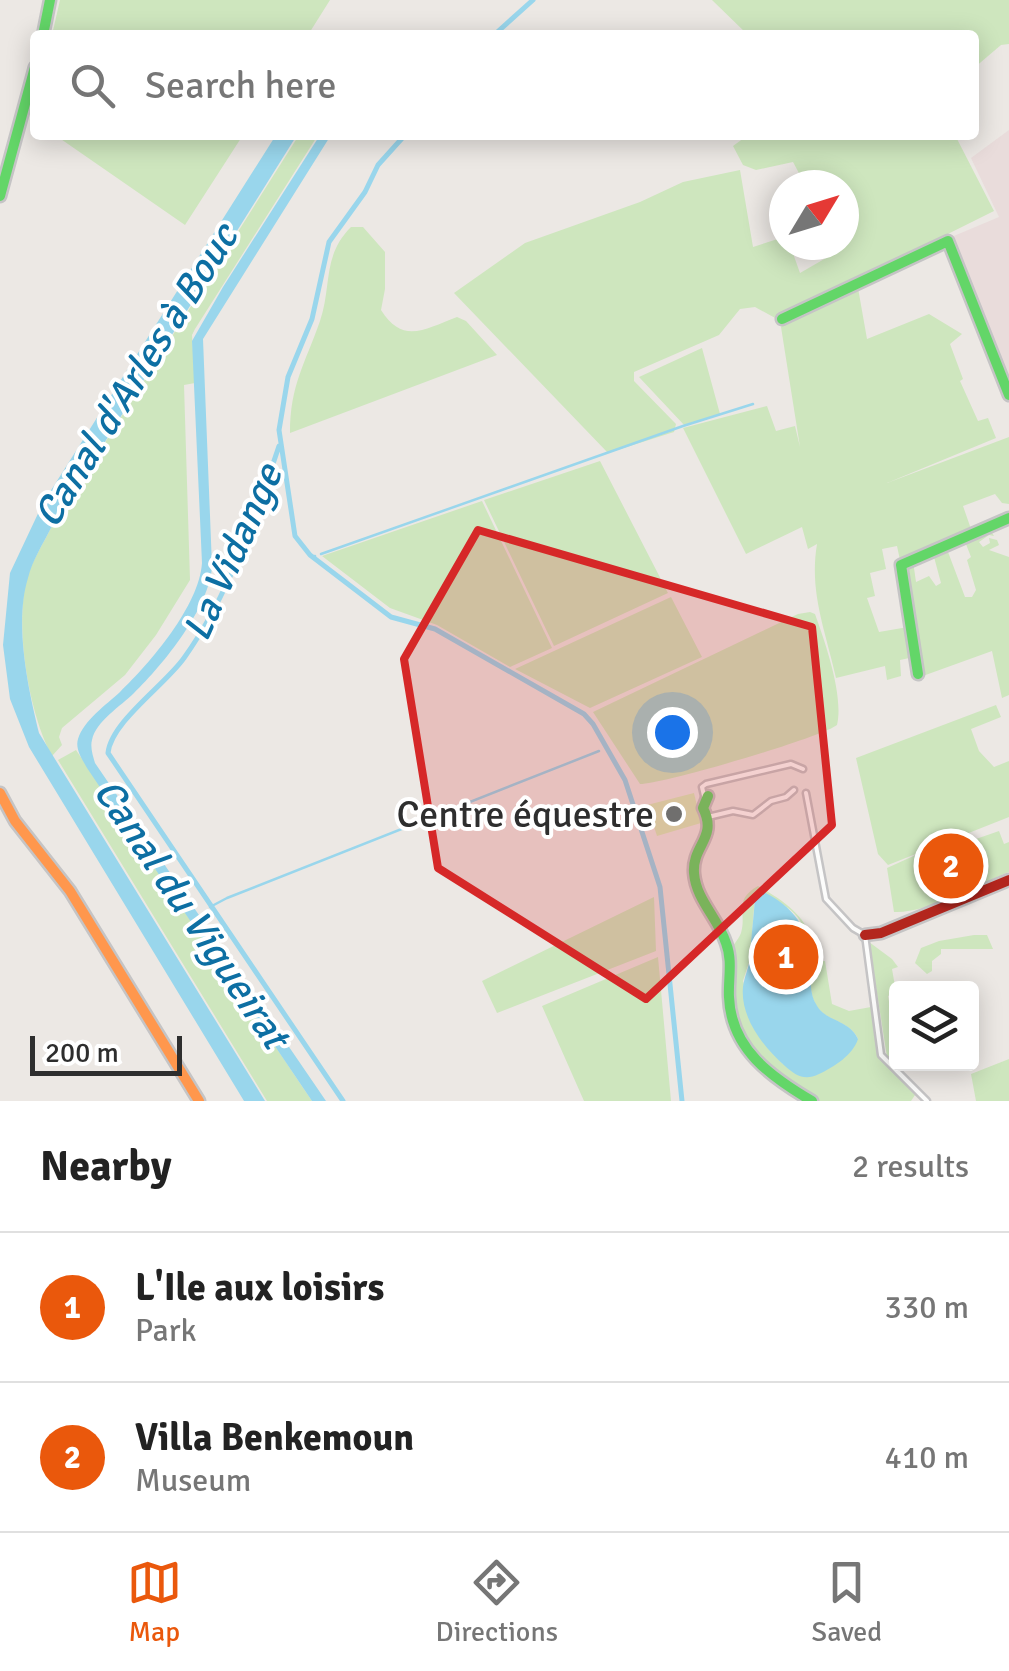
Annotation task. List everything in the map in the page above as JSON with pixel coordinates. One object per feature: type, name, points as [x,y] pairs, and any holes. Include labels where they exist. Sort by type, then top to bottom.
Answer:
[{"type":"street","points":[[45,30],[50,0]]},
{"type":"street","points":[[0,196],[30,85]]},
{"type":"street","points":[[782,319],[948,241],[1009,395]]},
{"type":"street","points":[[918,674],[901,565],[1009,518]]},
{"type":"street","points":[[803,769],[792,764],[702,787],[706,798],[702,808],[710,832],[694,864],[701,902],[728,948],[731,1021],[764,1071],[812,1101]]},
{"type":"street","points":[[708,817],[733,811],[753,815],[770,801],[786,797],[794,790]]},
{"type":"street","points":[[0,793],[15,821],[70,891],[199,1101]]},
{"type":"street","points":[[806,793],[826,899],[865,935],[881,933],[1009,880]]},
{"type":"street","points":[[865,935],[881,1055],[926,1101]]},
{"type":"highlighted area","points":[[478,530],[812,627],[832,825],[646,999],[438,868],[404,659]]},
{"type":"shaded area","points":[[1009,130],[1009,391],[949,238],[999,217],[971,158]]},
{"type":"green space","points":[[60,0],[330,0],[311,30],[53,30]]},
{"type":"green space","points":[[712,0],[1009,0],[1009,44],[1001,45],[979,64],[979,30],[743,30]]},
{"type":"green space","points":[[62,140],[240,140],[185,225]]},
{"type":"green space","points":[[296,140],[315,140],[192,335],[195,383],[184,385],[190,580],[125,675],[62,728],[62,745],[52,756],[31,694],[22,620],[29,572],[51,528]]},
{"type":"green space","points":[[741,140],[958,140],[994,211],[777,319],[755,307],[740,309],[719,335],[634,372],[634,381],[676,424],[674,432],[608,453],[454,293],[525,243],[640,202],[683,182],[740,170],[753,247],[769,242],[769,260],[795,260],[800,273],[823,260],[859,260],[859,170],[797,170],[793,162],[756,170],[743,165],[733,146]]},
{"type":"green space","points":[[351,227],[363,227],[385,252],[381,310],[389,321],[398,328],[415,331],[457,317],[466,321],[497,355],[290,433],[296,388],[324,308],[332,260]]},
{"type":"green space","points":[[858,288],[867,339],[929,314],[962,334],[950,344],[963,379],[960,381],[978,421],[988,418],[996,438],[887,483],[1009,437],[1009,504],[1002,503],[995,494],[963,506],[971,529],[900,560],[897,546],[882,549],[886,569],[870,573],[875,596],[867,598],[879,632],[908,627],[914,657],[900,660],[901,676],[887,680],[885,666],[836,678],[817,595],[817,544],[808,549],[802,527],[746,554],[683,428],[767,406],[776,431],[795,426],[800,447],[781,327],[785,320]]},
{"type":"green space","points":[[702,348],[720,414],[685,426],[639,377]]},
{"type":"green space","points":[[600,461],[668,593],[554,646],[484,500]]},
{"type":"green space","points":[[482,501],[552,648],[510,667],[437,625],[390,608],[322,556]]},
{"type":"green space","points":[[991,531],[994,536],[989,535],[979,542],[983,547],[990,543],[989,538],[997,540],[999,545],[989,550],[1009,557],[1009,695],[1002,698],[992,651],[920,677],[902,566],[913,561],[916,582],[929,576],[936,586],[941,583],[934,557],[948,552],[965,597],[972,597],[976,590],[964,539]]},
{"type":"green space","points":[[671,597],[702,657],[590,708],[515,669]]},
{"type":"green space","points":[[798,614],[815,614],[832,669],[838,699],[837,725],[741,759],[640,784],[593,712]]},
{"type":"green space","points":[[996,705],[1001,717],[971,729],[979,751],[994,767],[1009,761],[1009,817],[888,865],[878,854],[856,758]]},
{"type":"green space","points":[[76,750],[312,1101],[267,1101],[58,760]]},
{"type":"green space","name":"Centre équestre","points":[[694,793],[701,823],[657,836],[647,805]]},
{"type":"green space","points":[[999,831],[1004,844],[1009,842],[1009,872],[936,903],[894,912],[887,868],[940,844],[948,859],[943,864],[947,874],[969,878],[968,857],[956,852],[956,846]]},
{"type":"green space","points":[[758,886],[797,914],[809,933],[817,961],[825,961],[832,1004],[849,1011],[871,1007],[878,1055],[915,1095],[911,1101],[818,1101],[773,1073],[747,1045],[733,1012],[729,974],[746,896]],"holes":[[[755,896],[779,903],[796,915],[806,934],[813,1000],[820,1011],[849,1028],[858,1039],[783,1064],[762,1040],[743,981],[750,959]]]},
{"type":"green space","points":[[654,897],[656,951],[497,1013],[482,981]]},
{"type":"green space","points":[[987,935],[993,949],[941,949],[927,974],[915,963],[921,948]]},
{"type":"green space","points":[[869,942],[898,967],[892,969],[894,981],[889,981],[887,1057]]},
{"type":"green space","points":[[658,957],[671,1101],[584,1101],[542,1006]]},
{"type":"green space","points":[[1009,1059],[1009,1101],[976,1101],[971,1074]]},
{"type":"water","name":"Canal d'Arles à Bouc","points":[[273,140],[294,140],[51,528],[30,572],[22,615],[27,676],[39,733],[265,1101],[244,1101],[29,747],[10,699],[3,645],[10,573],[43,503]]},
{"type":"water","name":"Canal du Vigueirat","points":[[317,140],[328,140],[203,339],[212,566],[203,599],[171,651],[104,720],[94,733],[91,746],[95,763],[326,1101],[312,1101],[87,768],[77,743],[90,719],[159,649],[183,615],[199,580],[202,563],[192,341]]},
{"type":"water","points":[[760,890],[790,910],[803,928],[810,951],[811,990],[816,1004],[858,1039],[842,1060],[814,1076],[805,1077],[789,1070],[761,1041],[745,1009],[743,987],[750,957],[755,896]]},
{"type":"waterway","points":[[500,30],[533,0]]},
{"type":"waterway","points":[[400,140],[378,165],[365,192],[329,242],[312,319],[288,377],[279,430],[295,536],[310,555],[391,617],[435,629],[584,714],[593,724],[625,780],[660,887],[682,1101]]},
{"type":"waterway","points":[[321,554],[753,404]]},
{"type":"waterway","name":"La Vidange","points":[[279,446],[228,582],[200,634],[175,669],[128,716],[111,741],[108,753],[343,1101]]},
{"type":"waterway","name":"Canal du Vigueirat","points":[[210,907],[599,751]]},
{"type":"traffic: fast","points":[[44,30],[50,0]]},
{"type":"traffic: fast","points":[[0,196],[30,85]]},
{"type":"traffic: fast","points":[[782,319],[948,241],[1009,395]]},
{"type":"traffic: fast","points":[[918,674],[901,565],[1009,518]]},
{"type":"traffic: fast","points":[[708,796],[703,808],[708,827],[694,873],[699,892],[728,950],[731,1015],[737,1032],[756,1060],[812,1101]]},
{"type":"traffic: slow","points":[[0,793],[15,821],[70,891],[199,1101]]},
{"type":"traffic: jam","points":[[865,935],[881,933],[1009,880]]},
{"type":"place","name":"Centre équestre","points":[[674,814]]},
{"type":"place","name":"Villa Benkemoun","points":[[951,866]]},
{"type":"place","name":"L'Ile aux loisirs","points":[[786,957]]}]
